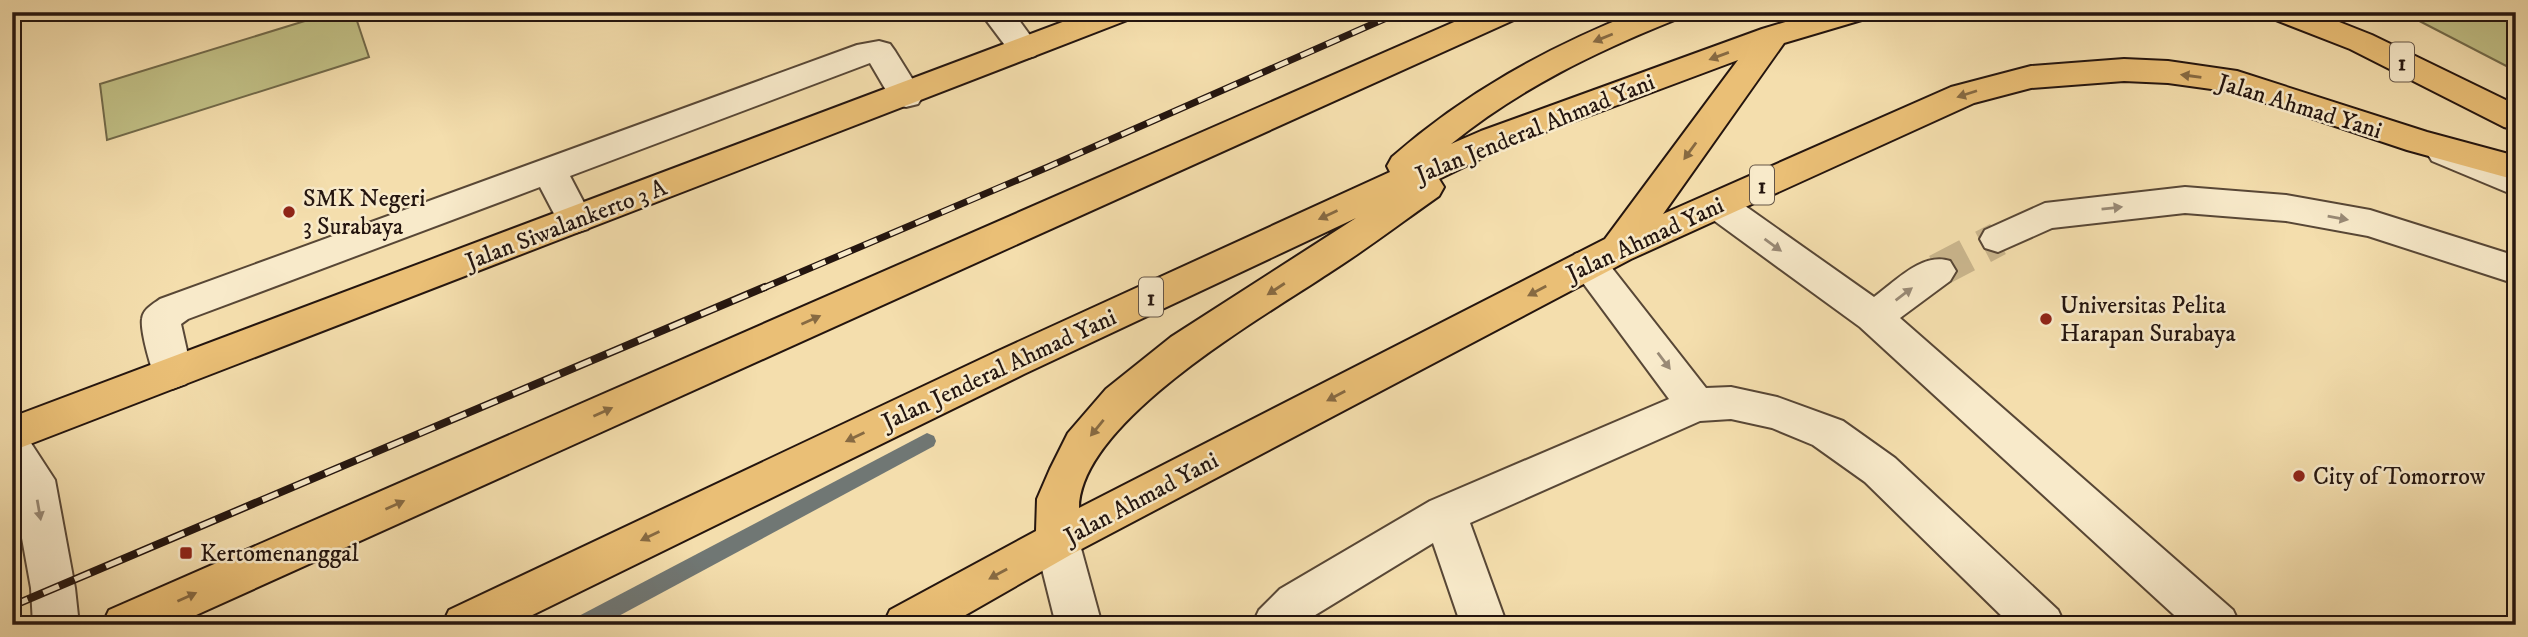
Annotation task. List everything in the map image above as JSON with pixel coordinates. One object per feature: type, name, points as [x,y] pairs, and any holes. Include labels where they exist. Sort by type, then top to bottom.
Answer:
[{"type":"main road","name":"Jalan Siwalankerto 3 A","points":[[12,434],[905,96],[1119,12]]},
{"type":"main road","points":[[125,625],[1505,12]]},
{"type":"main road","points":[[1375,193],[1434,138],[1533,71],[1585,45],[1666,12]]},
{"type":"main road","name":"Jalan Jenderal Ahmad Yani","points":[[465,625],[1010,363],[1493,139],[1773,36],[1854,12]]},
{"type":"main road","name":"1","points":[[2284,12],[2361,42],[2516,119]]},
{"type":"main road","name":"1","points":[[2348,12],[2516,113]]},
{"type":"main road","points":[[1603,257],[1773,36]]},
{"type":"main road","name":"Jalan Ahmad Yani","points":[[906,625],[1057,541],[1603,257],[1963,95],[2031,77],[2124,70],[2168,72],[2237,82],[2419,142],[2516,168]]},
{"type":"main road","points":[[1057,541],[1058,499],[1062,489],[1083,445],[1120,400],[1185,348],[1382,220],[1493,139]]},
{"type":"street","points":[[996,12],[1024,49]]},
{"type":"street","points":[[172,373],[161,318],[164,314],[868,51],[879,51],[905,96]]},
{"type":"street","points":[[2419,142],[2516,184]]},
{"type":"street","points":[[550,171],[575,220]]},
{"type":"street","points":[[1998,239],[2045,216],[2185,200],[2286,208],[2370,223],[2516,270]]},
{"type":"street","points":[[1718,205],[1874,317],[2217,625]]},
{"type":"street","points":[[1603,257],[1696,405]]},
{"type":"street","points":[[1874,317],[1937,271]]},
{"type":"street","points":[[1275,625],[1296,603],[1445,514],[1696,405],[1731,403],[1777,413],[1828,433],[1880,470],[2042,625]]},
{"type":"street","points":[[12,449],[34,480],[53,588],[56,625]]},
{"type":"street","points":[[1445,514],[1484,625]]},
{"type":"street","points":[[1057,541],[1079,625]]},
{"type":"shaded area","points":[[334,12],[354,12],[369,57],[107,140],[100,84]]},
{"type":"shaded area","points":[[2402,12],[2516,12],[2516,71]]},
{"type":"waterway","points":[[582,625],[927,441]]},
{"type":"tunnel","points":[[1937,271],[1998,239]]},
{"type":"railway","points":[[761,289],[1048,167],[1400,12]]},
{"type":"railway","points":[[12,606],[765,287]]},
{"type":"place","name":"SMK Negeri 3 Surabaya","points":[[289,212]]},
{"type":"place","name":"Universitas Pelita Harapan Surabaya","points":[[2046,319]]},
{"type":"place","name":"City of Tomorrow","points":[[2299,476]]},
{"type":"place","name":"Kertomenanggal","points":[[186,553]]}]
